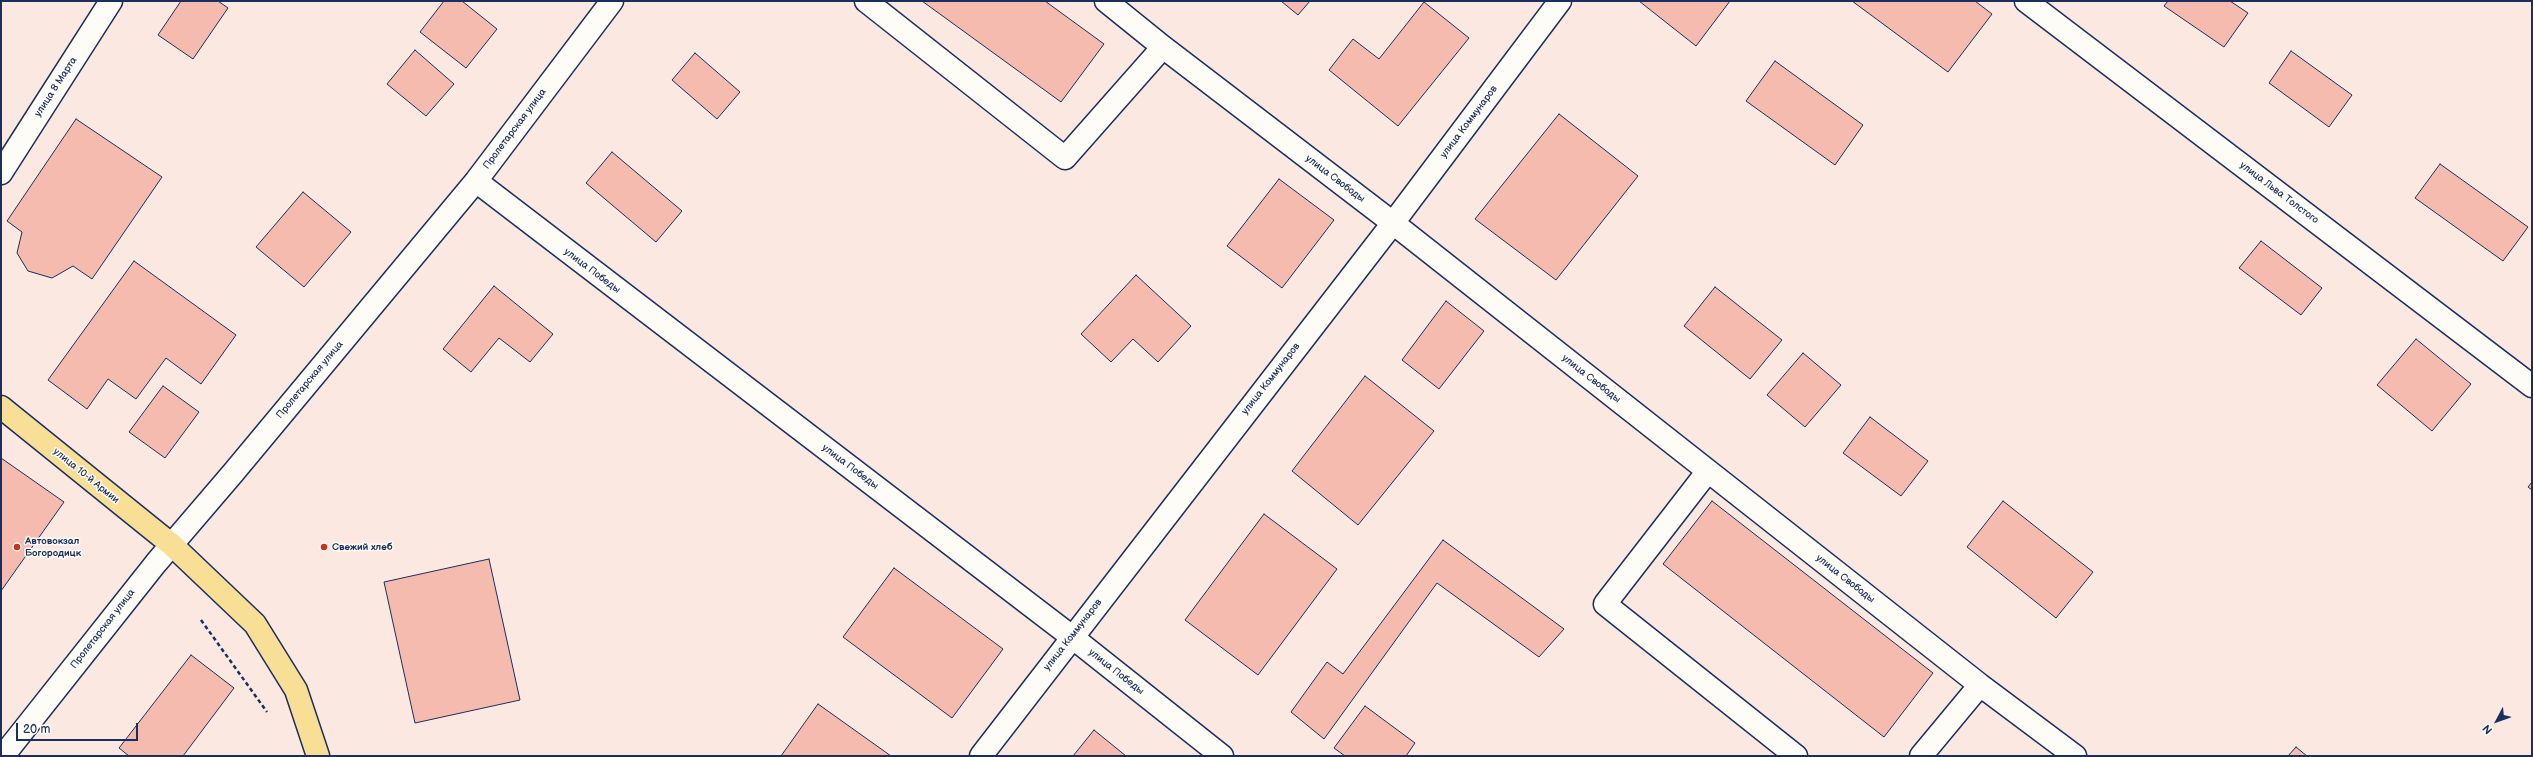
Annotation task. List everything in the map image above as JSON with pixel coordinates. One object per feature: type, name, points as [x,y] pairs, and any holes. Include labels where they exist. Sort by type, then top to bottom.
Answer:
[{"type":"main road","name":"улица 10-й Армии","points":[[1,407],[172,545],[255,624],[296,690],[318,756]]},
{"type":"street","name":"улица 8 Марта","points":[[1,173],[111,1]]},
{"type":"street","name":"Пролетарская улица","points":[[3,756],[172,545],[476,181],[612,1]]},
{"type":"street","points":[[866,1],[1064,158],[1163,47]]},
{"type":"street","name":"улица Свободы","points":[[1106,1],[1163,47],[1393,223],[1980,685],[2075,756]]},
{"type":"street","name":"улица Коммунаров","points":[[980,756],[1393,223],[1560,1]]},
{"type":"street","name":"улица Льва Толстого","points":[[2026,1],[2532,386]]},
{"type":"street","name":"улица Победы","points":[[476,181],[1072,637],[1222,756]]},
{"type":"street","points":[[1708,471],[1606,604],[1796,756]]},
{"type":"street","points":[[1921,756],[1980,685]]},
{"type":"building","points":[[181,1],[218,1],[228,8],[193,59],[158,35]]},
{"type":"building","points":[[444,1],[462,1],[497,29],[466,68],[420,32]]},
{"type":"building","points":[[922,1],[1045,1],[1104,44],[1061,102]]},
{"type":"building","points":[[1281,1],[1310,1],[1298,15]]},
{"type":"building","points":[[1639,1],[1730,1],[1696,46]]},
{"type":"building","points":[[1852,1],[1975,1],[1992,14],[1948,72]]},
{"type":"building","points":[[2168,1],[2230,1],[2248,13],[2224,47],[2164,6]]},
{"type":"building","points":[[1424,2],[1469,38],[1398,126],[1329,70],[1353,39],[1379,59]]},
{"type":"building","points":[[415,50],[454,84],[426,116],[387,84]]},
{"type":"building","points":[[2291,51],[2352,95],[2329,127],[2269,83]]},
{"type":"building","points":[[695,53],[740,92],[717,119],[672,80]]},
{"type":"building","points":[[1775,61],[1863,125],[1835,165],[1746,101]]},
{"type":"building","points":[[1559,114],[1638,176],[1556,280],[1475,219]]},
{"type":"building","points":[[76,119],[162,177],[92,279],[73,266],[52,278],[28,271],[17,253],[22,232],[7,221]]},
{"type":"building","points":[[612,152],[682,211],[656,242],[586,183]]},
{"type":"building","points":[[2440,164],[2528,227],[2503,261],[2415,198]]},
{"type":"building","points":[[1279,179],[1334,220],[1282,288],[1227,246]]},
{"type":"building","points":[[303,192],[351,232],[304,287],[256,247]]},
{"type":"building","points":[[2261,241],[2322,288],[2301,315],[2239,268]]},
{"type":"building","points":[[134,261],[236,335],[201,384],[166,358],[136,399],[108,379],[87,409],[48,380]]},
{"type":"building","points":[[1136,275],[1191,326],[1158,362],[1133,339],[1111,362],[1081,334]]},
{"type":"building","points":[[494,286],[553,334],[530,362],[499,338],[471,372],[443,349]]},
{"type":"building","points":[[1715,287],[1782,340],[1750,379],[1684,326]]},
{"type":"building","points":[[1446,301],[1484,331],[1439,389],[1402,360]]},
{"type":"building","points":[[2416,339],[2471,384],[2432,431],[2377,385]]},
{"type":"building","points":[[1803,353],[1841,385],[1805,427],[1767,395]]},
{"type":"building","points":[[1365,376],[1434,431],[1358,525],[1292,471]]},
{"type":"building","points":[[163,386],[199,412],[165,458],[129,432]]},
{"type":"building","points":[[1870,417],[1928,461],[1901,496],[1843,453]]},
{"type":"building","name":"Автовокзал Богородицк","points":[[1,458],[64,502],[1,591]]},
{"type":"building","points":[[2532,482],[2532,490],[2528,487]]},
{"type":"building","points":[[1712,501],[1933,673],[1884,737],[1663,564]]},
{"type":"building","points":[[2003,501],[2093,572],[2056,618],[1967,547]]},
{"type":"building","points":[[1264,514],[1337,569],[1258,675],[1185,620]]},
{"type":"building","points":[[1443,540],[1564,629],[1539,657],[1437,583],[1324,739],[1291,712],[1327,662],[1343,674]]},
{"type":"building","points":[[489,559],[520,700],[415,723],[384,582]]},
{"type":"building","points":[[894,568],[1003,649],[952,718],[843,637]]},
{"type":"building","points":[[191,655],[234,688],[183,756],[129,756],[119,748]]},
{"type":"building","points":[[818,704],[891,756],[781,756]]},
{"type":"building","points":[[1365,706],[1415,743],[1406,756],[1345,756],[1334,748]]},
{"type":"building","points":[[1094,730],[1126,756],[1073,756]]},
{"type":"building","points":[[2296,747],[2307,756],[2288,756]]},
{"type":"place","name":"Автовокзал Богородицк","points":[[17,547]]},
{"type":"place","name":"Свежий хлеб","points":[[324,547]]}]
